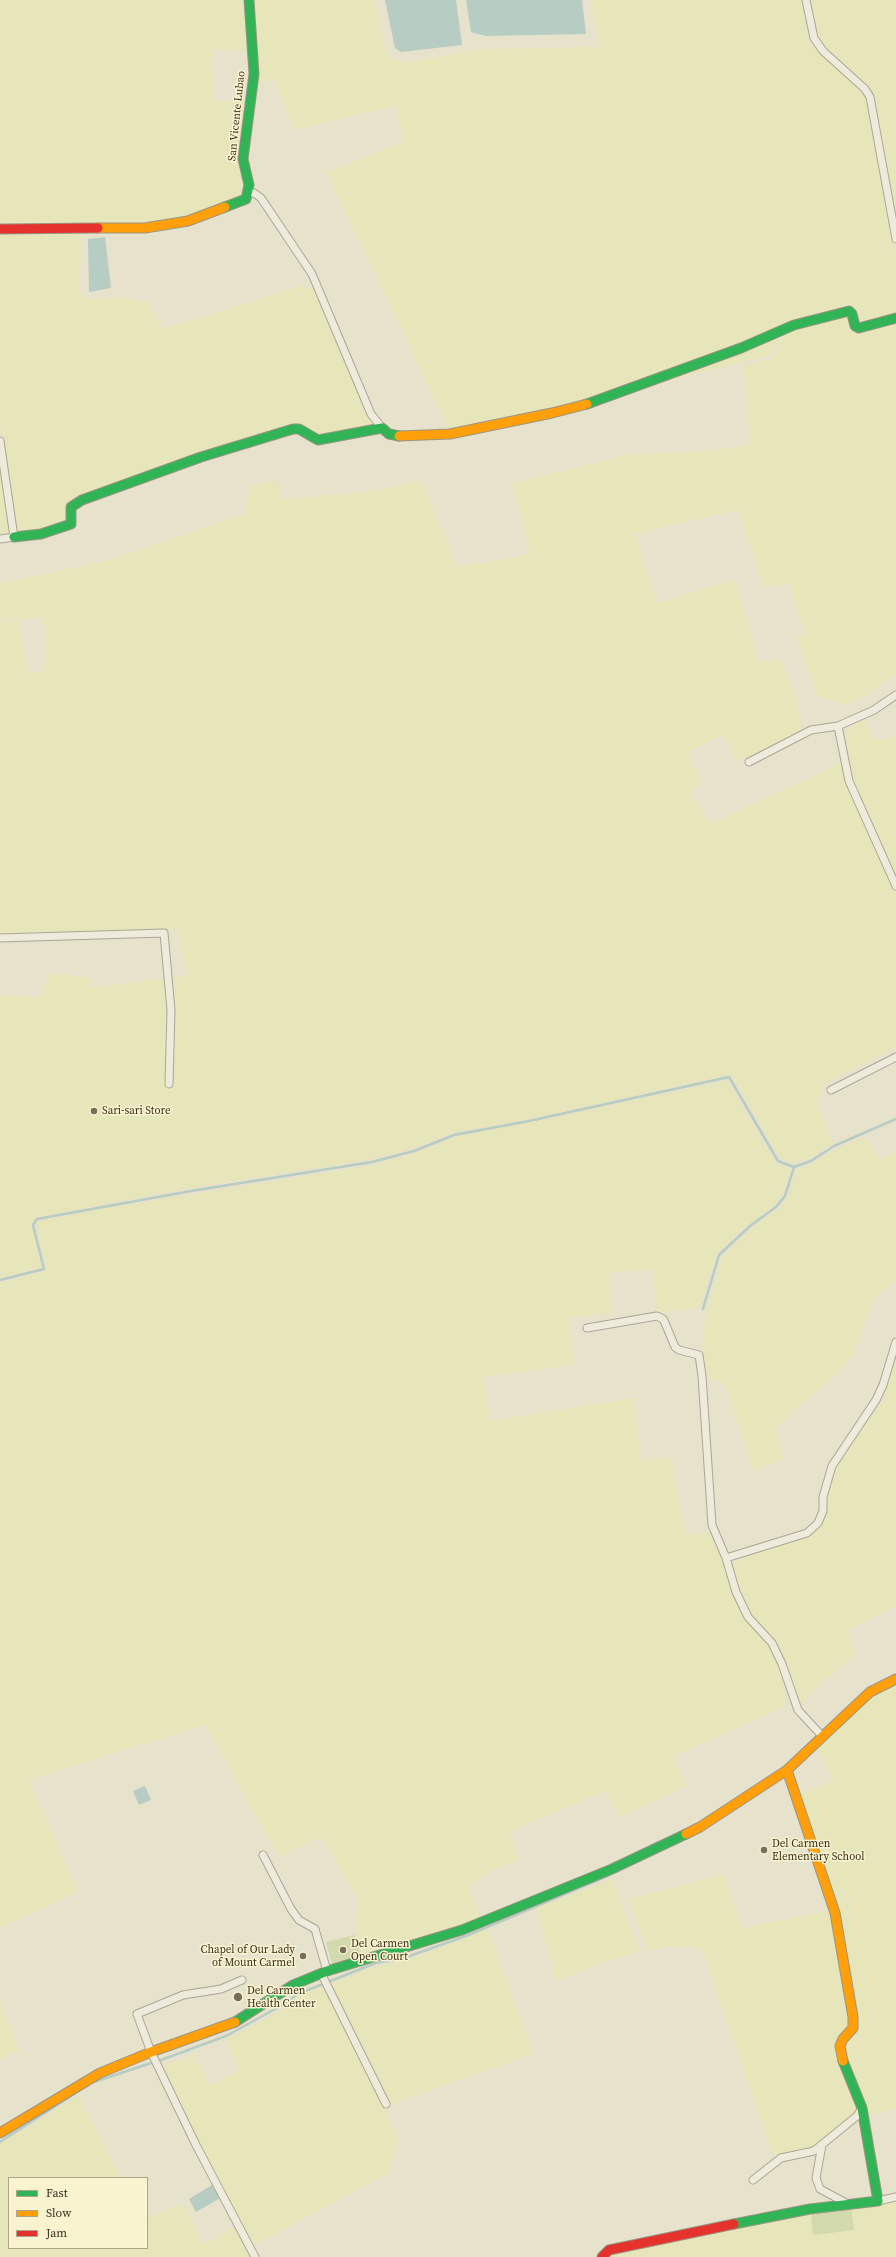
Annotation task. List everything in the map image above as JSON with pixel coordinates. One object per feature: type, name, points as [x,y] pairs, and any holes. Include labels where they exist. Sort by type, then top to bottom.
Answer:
[{"type":"street","name":"San Vicente Lubao","points":[[249,0],[254,81],[243,159],[249,193]]},
{"type":"street","points":[[806,0],[814,38],[823,51],[865,89],[870,97],[896,239]]},
{"type":"street","points":[[0,229],[145,228],[188,221],[243,201],[249,193],[254,193],[261,198],[312,274],[371,414],[389,434],[401,437],[450,434],[552,413],[589,403],[741,348],[794,324],[849,311],[852,314],[855,326],[859,328],[896,318]]},
{"type":"street","points":[[0,539],[41,534],[71,524],[71,507],[82,500],[201,456],[293,429],[299,429],[318,440],[382,428]]},
{"type":"street","points":[[0,441],[14,537]]},
{"type":"street","points":[[749,762],[811,730],[838,726],[874,710],[896,695]]},
{"type":"street","points":[[838,726],[848,781],[896,886]]},
{"type":"street","points":[[0,938],[164,933],[171,1010],[169,1084]]},
{"type":"street","points":[[831,1090],[896,1057]]},
{"type":"street","points":[[587,1328],[657,1316],[663,1319],[666,1323],[675,1346],[679,1350],[699,1355],[702,1376],[712,1525],[726,1558],[736,1592],[748,1617],[772,1642],[782,1664],[798,1710],[822,1736]]},
{"type":"street","points":[[726,1558],[807,1533],[818,1522],[823,1511],[823,1497],[832,1466],[876,1400],[883,1385],[896,1342]]},
{"type":"street","points":[[0,2133],[100,2073],[152,2052],[232,2024],[294,1985],[324,1972],[462,1930],[612,1869],[700,1827],[787,1770],[870,1692],[896,1679]]},
{"type":"street","points":[[787,1770],[835,1913],[854,2017],[853,2028],[843,2039],[840,2046],[841,2056],[862,2108],[878,2201]]},
{"type":"street","points":[[263,1855],[299,1920],[315,1929],[324,1972],[386,2104]]},
{"type":"street","points":[[242,1980],[221,1989],[183,1995],[137,2014],[152,2052],[212,2177],[255,2257]]},
{"type":"street","points":[[753,2180],[781,2158],[814,2151],[857,2116],[862,2108]]},
{"type":"street","points":[[822,2145],[816,2178],[820,2189],[848,2204]]},
{"type":"street","points":[[602,2257],[610,2250],[772,2216],[848,2204],[878,2201],[896,2197]]},
{"type":"shaded area","points":[[0,0],[244,0],[247,11],[249,51],[212,49],[214,101],[250,101],[245,198],[191,219],[147,227],[0,226]]},
{"type":"shaded area","points":[[251,0],[374,0],[387,56],[403,63],[482,49],[600,47],[590,0],[801,0],[809,43],[862,91],[866,99],[882,174],[896,259],[896,317],[862,328],[853,313],[783,328],[770,355],[589,401],[450,432],[326,172],[403,142],[396,106],[293,130],[274,80],[256,84]]},
{"type":"shaded area","points":[[385,0],[456,0],[462,45],[401,52],[395,48]]},
{"type":"shaded area","points":[[466,0],[582,0],[586,34],[486,36],[471,32]]},
{"type":"shaded area","points":[[809,0],[896,0],[896,216],[874,94],[869,86],[817,39]]},
{"type":"shaded area","points":[[0,233],[82,234],[79,291],[86,299],[116,297],[149,302],[162,329],[301,286],[320,290],[373,428],[381,434],[318,440],[300,429],[82,499],[68,522],[22,534],[17,530],[9,497],[0,424]]},
{"type":"shaded area","points":[[105,237],[111,288],[89,292],[88,239]]},
{"type":"shaded area","points":[[849,312],[853,323],[896,320],[896,673],[871,693],[847,705],[817,696],[796,637],[804,633],[790,584],[763,587],[738,510],[635,534],[657,603],[735,579],[758,662],[778,659],[782,662],[796,697],[803,732],[745,760],[743,757],[736,760],[723,735],[688,752],[701,781],[691,793],[710,824],[841,763],[846,782],[896,893],[896,1047],[824,1084],[816,1102],[833,1143],[809,1159],[793,1163],[780,1158],[730,1074],[529,1119],[454,1132],[414,1148],[372,1159],[190,1188],[36,1217],[32,1225],[41,1268],[0,1278],[0,995],[39,997],[51,972],[91,978],[90,988],[187,975],[177,929],[98,935],[0,935],[0,621],[15,620],[19,622],[28,673],[44,671],[46,631],[42,617],[20,620],[16,618],[0,619],[0,583],[110,560],[245,513],[248,486],[278,480],[282,500],[378,490],[421,480],[458,567],[530,554],[512,483],[630,454],[706,451],[751,445],[742,366],[773,358],[785,331]]},
{"type":"shaded area","points":[[0,463],[11,531],[8,536],[0,538]]},
{"type":"shaded area","points":[[864,719],[873,736],[878,740],[896,736],[896,879],[852,780],[844,741],[845,735],[849,728]]},
{"type":"shaded area","points":[[727,1081],[776,1164],[792,1170],[775,1205],[747,1225],[717,1253],[699,1307],[656,1313],[653,1269],[610,1273],[611,1313],[568,1318],[574,1365],[484,1377],[490,1421],[633,1398],[641,1460],[671,1458],[685,1535],[709,1533],[725,1564],[740,1605],[771,1643],[781,1664],[786,1706],[673,1757],[687,1786],[618,1818],[605,1791],[509,1832],[519,1860],[489,1872],[468,1888],[480,1916],[461,1926],[363,1955],[355,1934],[358,1898],[321,1837],[279,1857],[205,1725],[29,1780],[78,1892],[0,1928],[0,1283],[46,1271],[36,1222],[89,1211],[373,1165],[415,1153],[455,1137]]},
{"type":"shaded area","points":[[865,1137],[880,1160],[896,1151],[896,1279],[874,1299],[853,1355],[835,1375],[775,1429],[783,1460],[754,1472],[726,1387],[719,1380],[707,1381],[702,1349],[706,1311],[723,1256],[753,1226],[779,1209],[787,1197],[796,1170],[812,1164],[836,1149]]},
{"type":"shaded area","points":[[896,1348],[896,1606],[847,1631],[857,1652],[792,1710],[787,1669],[743,1604],[730,1566],[742,1557],[808,1536],[819,1524],[835,1467],[883,1401],[885,1385],[892,1370]]},
{"type":"shaded area","points":[[896,1682],[896,2109],[866,2116],[844,2054],[843,2046],[852,2035],[837,1913],[800,1794],[829,1783],[832,1776],[816,1747],[873,1694]]},
{"type":"shaded area","points":[[145,1786],[151,1800],[139,1805],[133,1791]]},
{"type":"shaded area","points":[[724,1874],[741,1928],[831,1910],[850,2027],[837,2047],[859,2108],[856,2115],[814,2149],[780,2157],[771,2151],[701,1947],[669,1947],[647,1951],[628,1899]]},
{"type":"shaded area","points":[[612,1879],[640,1952],[604,1962],[556,1982],[536,1908]]},
{"type":"shaded area","points":[[488,1928],[533,2054],[390,2105],[329,1984],[379,1966],[407,1960],[467,1938]]},
{"type":"shaded area","points":[[322,1986],[398,2137],[394,2154],[387,2174],[256,2244],[251,2242],[198,2143],[164,2065],[195,2055],[209,2085],[239,2071],[225,2040],[291,2006],[299,1995]]},
{"type":"shaded area","points":[[0,2000],[19,2051],[0,2060]]},
{"type":"shaded area","points":[[79,2096],[120,2177],[8,2177],[8,2249],[148,2249],[148,2218],[182,2203],[204,2245],[235,2226],[252,2257],[0,2257],[0,2144]]},
{"type":"shaded area","points":[[212,2185],[220,2198],[196,2212],[189,2199]]},
{"type":"shaded area","points":[[896,2200],[896,2257],[605,2257],[611,2252],[811,2212],[853,2230],[851,2207]]},
{"type":"green space","name":"Del Carmen Open Court","points":[[355,1935],[361,1957],[332,1964],[326,1942]]},
{"type":"green space","points":[[851,2207],[854,2230],[813,2235],[811,2212]]},
{"type":"waterway","points":[[0,1280],[44,1269],[33,1225],[37,1219],[191,1191],[372,1162],[414,1151],[454,1135],[529,1121],[729,1077],[778,1161],[794,1167],[811,1161],[834,1146],[896,1119]]},
{"type":"waterway","points":[[703,1309],[719,1255],[750,1226],[776,1207],[785,1196],[794,1167]]},
{"type":"waterway","points":[[328,1982],[376,1963],[404,1958],[466,1936],[610,1875]]},
{"type":"waterway","points":[[161,2060],[226,2036],[288,2002],[297,1994],[321,1985]]},
{"type":"waterway","points":[[94,2082],[154,2062]]},
{"type":"waterway","points":[[0,2142],[85,2087]]},
{"type":"traffic: fast","points":[[225,207],[246,199],[249,185],[243,159],[254,74],[249,0]]},
{"type":"traffic: fast","points":[[587,404],[741,348],[794,325],[849,311],[852,314],[855,326],[859,328],[896,318]]},
{"type":"traffic: fast","points":[[14,537],[41,534],[71,524],[71,507],[82,500],[201,457],[293,429],[299,429],[318,440],[382,428],[389,434],[399,436]]},
{"type":"traffic: fast","points":[[235,2022],[293,1985],[327,1971],[462,1930],[612,1869],[686,1834]]},
{"type":"traffic: fast","points":[[734,2224],[810,2209],[878,2201],[862,2108],[843,2061]]},
{"type":"traffic: slow","points":[[98,228],[145,228],[188,221],[225,207]]},
{"type":"traffic: slow","points":[[399,436],[450,434],[552,413],[587,404]]},
{"type":"traffic: slow","points":[[686,1834],[700,1827],[787,1770],[870,1692],[896,1679]]},
{"type":"traffic: slow","points":[[787,1770],[835,1913],[853,2017],[853,2028],[843,2039],[840,2046],[843,2061]]},
{"type":"traffic: slow","points":[[0,2133],[100,2073],[151,2052],[235,2022]]},
{"type":"traffic: jam","points":[[0,229],[98,228]]},
{"type":"traffic: jam","points":[[602,2257],[609,2250],[734,2224]]},
{"type":"place","name":"Sari-sari Store","points":[[94,1111]]},
{"type":"place","name":"Del Carmen Elementary School","points":[[764,1850]]},
{"type":"place","name":"Del Carmen Open Court","points":[[343,1950]]},
{"type":"place","name":"Chapel of Our Lady of Mount Carmel","points":[[303,1956]]},
{"type":"place","name":"Del Carmen Health Center","points":[[238,1997]]}]
